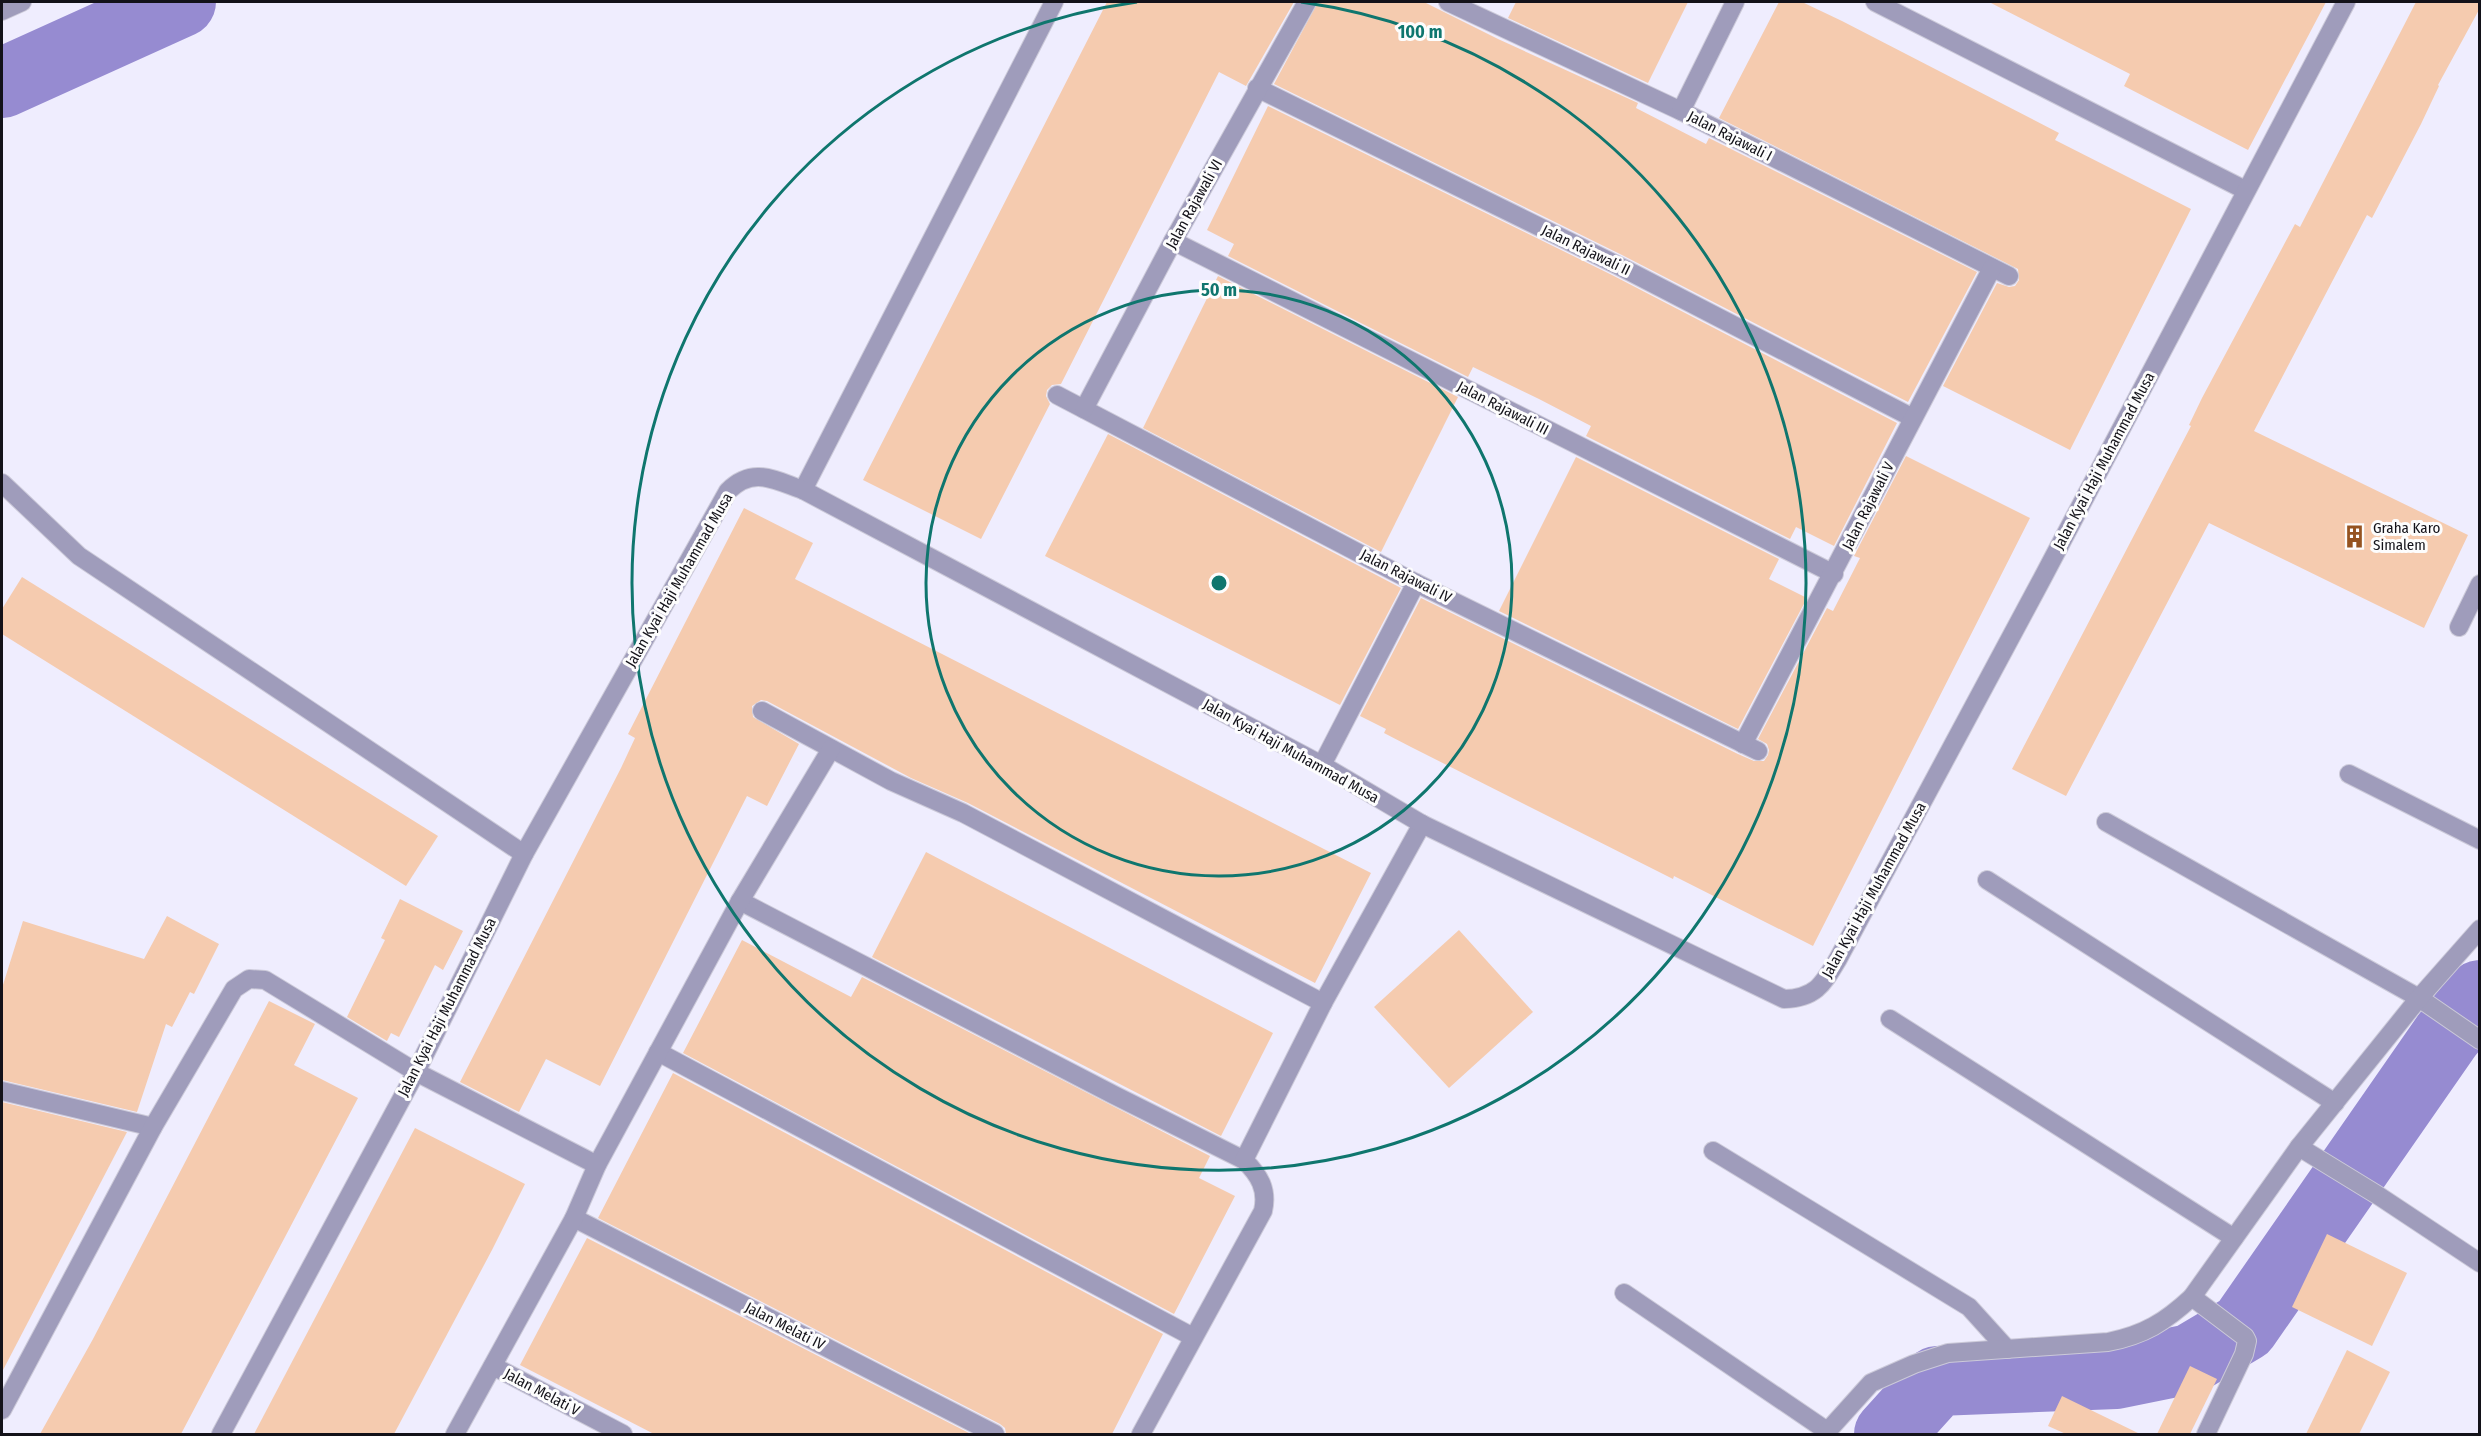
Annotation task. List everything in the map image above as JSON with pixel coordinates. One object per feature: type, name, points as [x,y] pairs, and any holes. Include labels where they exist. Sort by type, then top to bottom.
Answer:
[{"type":"street","points":[[2,11],[22,2]]},
{"type":"street","points":[[802,490],[1054,2]]},
{"type":"street","name":"Jalan Rajawali VI","points":[[1084,409],[1257,88],[1307,2]]},
{"type":"street","name":"Jalan Rajawali I","points":[[1448,2],[1681,111],[2000,272]]},
{"type":"street","points":[[1681,111],[1735,2]]},
{"type":"street","points":[[1875,2],[2245,190]]},
{"type":"street","name":"Jalan Kyai Haji Muhammad Musa","points":[[220,1434],[416,1072],[524,854],[728,491],[738,481],[756,476],[766,477],[802,490],[1322,765],[1422,824],[1784,999],[1803,997],[1813,993],[1823,983],[1849,938],[2042,579],[2346,2]]},
{"type":"street","name":"Jalan Rajawali II","points":[[1257,88],[1617,265],[1913,418]]},
{"type":"street","name":"Jalan Rajawali III","points":[[1173,242],[1833,574]]},
{"type":"street","name":"Jalan Rajawali V","points":[[1751,747],[1833,574],[1913,418],[2000,272]]},
{"type":"street","name":"Jalan Rajawali IV","points":[[1057,395],[1416,583],[1751,747]]},
{"type":"street","points":[[2,483],[79,556],[524,854]]},
{"type":"street","points":[[1322,765],[1416,583]]},
{"type":"street","points":[[2459,627],[2480,584]]},
{"type":"street","points":[[762,711],[891,781],[963,813],[1323,1003]]},
{"type":"street","points":[[455,1434],[574,1218],[597,1165],[740,901],[831,749]]},
{"type":"street","points":[[2349,774],[2480,840]]},
{"type":"street","points":[[2106,822],[2419,999],[2480,1040]]},
{"type":"street","points":[[1244,1160],[1323,1003],[1422,824]]},
{"type":"street","points":[[1987,880],[2335,1103]]},
{"type":"street","points":[[740,901],[1244,1160],[1257,1173],[1264,1187],[1266,1200],[1263,1211],[1142,1434]]},
{"type":"street","points":[[1624,1293],[1826,1433],[1871,1383],[1914,1364],[1948,1353],[2108,1342],[2131,1338],[2171,1316],[2192,1296],[2299,1147],[2480,928]]},
{"type":"street","points":[[2,1410],[153,1127],[234,989],[249,979],[265,980],[416,1072],[597,1165]]},
{"type":"street","points":[[1890,1019],[2234,1238]]},
{"type":"street","points":[[658,1052],[1193,1337]]},
{"type":"street","points":[[2,1091],[153,1127]]},
{"type":"street","points":[[2299,1147],[2379,1196],[2480,1263]]},
{"type":"street","points":[[1713,1151],[1969,1307],[2007,1349]]},
{"type":"street","name":"Jalan Melati IV","points":[[574,1218],[995,1434]]},
{"type":"street","points":[[2192,1296],[2245,1337],[2247,1342],[2244,1354],[2206,1434]]},
{"type":"street","name":"Jalan Melati V","points":[[493,1366],[623,1434]]},
{"type":"building","points":[[1107,2],[1294,2],[1246,86],[1219,72],[1061,384],[1052,385],[1047,390],[1046,396],[1050,404],[981,539],[863,480]]},
{"type":"building","points":[[1318,2],[1424,2],[1498,39],[1638,103],[1636,108],[1706,144],[1709,138],[1977,272],[1908,402],[1622,255],[1274,84]]},
{"type":"building","points":[[1516,2],[1688,2],[1648,83],[1508,18]]},
{"type":"building","points":[[1779,2],[1802,2],[1842,21],[2059,133],[2055,140],[2191,209],[2070,450],[1943,386],[1997,283],[2009,287],[2015,286],[2019,280],[2018,269],[1719,118]]},
{"type":"building","points":[[1989,2],[2326,2],[2248,150],[2124,86],[2130,74]]},
{"type":"building","points":[[2416,2],[2480,2],[2480,8],[2438,85],[2421,124],[2372,218],[2367,215],[2254,431],[2468,535],[2424,628],[2209,523],[2066,796],[2012,769],[2191,426],[2189,425],[2202,398],[2295,224],[2300,227]]},
{"type":"building","points":[[1268,106],[1612,275],[1897,423],[1834,546],[1796,527],[1790,539],[1586,436],[1591,426],[1539,399],[1473,367],[1468,377],[1228,256],[1234,244],[1207,230]]},
{"type":"building","points":[[1218,276],[1458,397],[1381,552],[1143,428]]},
{"type":"building","points":[[1108,434],[1401,588],[1340,705],[1045,556]]},
{"type":"building","points":[[1906,456],[2030,518],[1813,946],[1674,876],[1673,879],[1411,747],[1384,733],[1386,729],[1360,716],[1421,598],[1738,754],[1754,761],[1764,761],[1769,750],[1767,744],[1758,739],[1827,608],[1833,611],[1860,558],[1854,556]]},
{"type":"building","points":[[1576,457],[1779,559],[1769,579],[1807,598],[1738,729],[1499,611]]},
{"type":"building","points":[[744,508],[813,543],[795,579],[1371,873],[1315,983],[968,803],[911,778],[767,701],[761,700],[752,706],[753,717],[799,744],[767,806],[747,796],[600,1086],[546,1059],[519,1112],[460,1082],[621,768],[635,738],[628,734]]},
{"type":"building","points":[[22,577],[438,836],[406,886],[2,634],[2,609]]},
{"type":"building","points":[[926,852],[1273,1033],[1221,1136],[872,957]]},
{"type":"building","points":[[400,899],[463,931],[443,970],[435,965],[399,1037],[391,1033],[387,1041],[347,1017],[385,940],[381,938]]},
{"type":"building","points":[[167,916],[219,944],[194,994],[190,992],[172,1027],[166,1024],[137,1112],[2,1080],[2,988],[23,921],[144,959]]},
{"type":"building","points":[[1459,930],[1533,1012],[1449,1088],[1374,1007]]},
{"type":"building","points":[[742,940],[851,997],[862,977],[1210,1156],[1199,1178],[1235,1196],[1174,1314],[683,1053]]},
{"type":"building","points":[[269,1001],[315,1024],[294,1065],[358,1098],[181,1434],[40,1434],[93,1339]]},
{"type":"building","points":[[673,1073],[1163,1334],[1112,1434],[1006,1434],[1005,1428],[1000,1424],[598,1218]]},
{"type":"building","points":[[2,1102],[127,1132],[2,1372]]},
{"type":"building","points":[[415,1128],[525,1184],[492,1250],[394,1434],[254,1434]]},
{"type":"building","points":[[2327,1234],[2407,1273],[2372,1346],[2292,1307]]},
{"type":"building","points":[[587,1238],[971,1434],[654,1434],[520,1365]]},
{"type":"building","points":[[2347,1350],[2390,1372],[2359,1434],[2306,1434]]},
{"type":"building","points":[[2190,1366],[2217,1379],[2190,1434],[2157,1434]]},
{"type":"building","points":[[2062,1396],[2140,1434],[2066,1434],[2048,1426]]},
{"type":"waterway","points":[[2,83],[181,2]]},
{"type":"waterway","points":[[1889,1434],[1937,1381],[2116,1374],[2190,1359],[2244,1327],[2447,1035],[2480,995]]},
{"type":"place","name":"Graha Karo Simalem","points":[[2355,537]]}]
